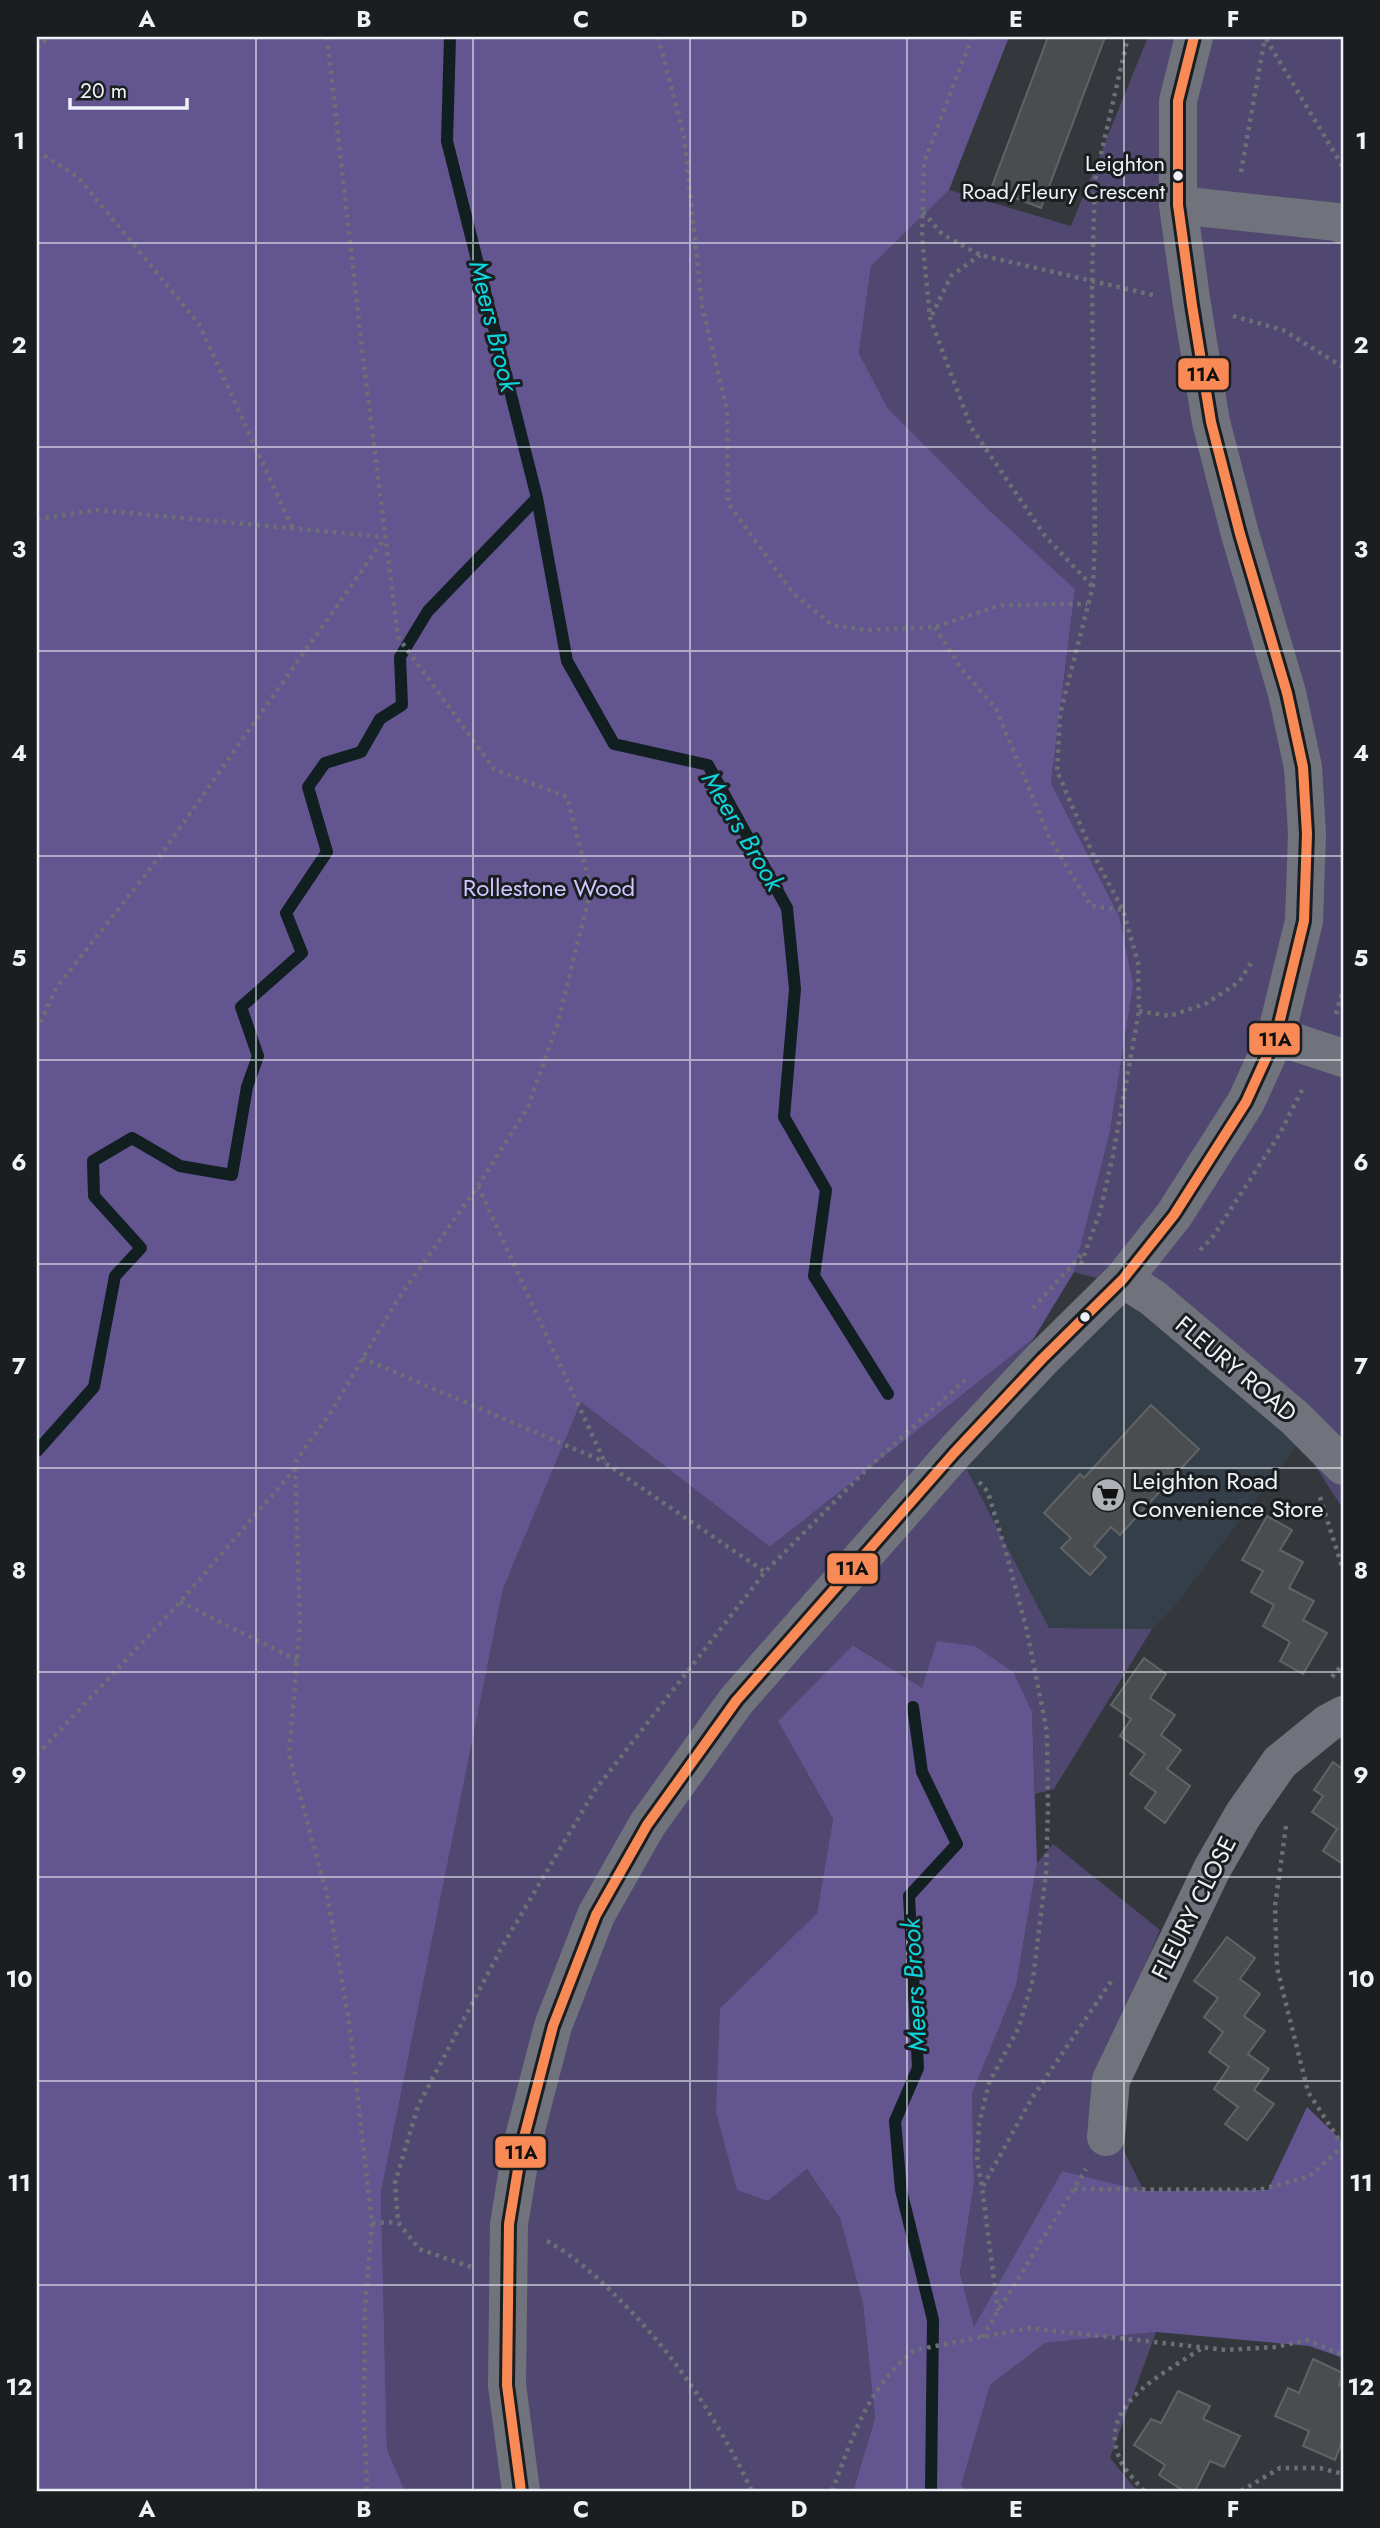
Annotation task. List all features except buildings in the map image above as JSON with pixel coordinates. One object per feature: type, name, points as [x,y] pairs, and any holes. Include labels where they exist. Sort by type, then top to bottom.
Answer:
[{"type":"street","points":[[521,2491],[507,2385],[509,2224],[522,2145],[553,2026],[596,1915],[647,1825],[736,1701],[954,1453],[1042,1359],[1123,1279],[1174,1215],[1246,1102],[1276,1037],[1304,921],[1307,834],[1303,767],[1287,693],[1240,534],[1211,422],[1192,304],[1178,205],[1178,101],[1194,37]]},
{"type":"street","points":[[1178,205],[1337,222],[1343,226]]},
{"type":"street","points":[[1276,1037],[1343,1058]]},
{"type":"street","name":"FLEURY ROAD","points":[[1123,1279],[1153,1298],[1295,1418],[1343,1466]]},
{"type":"street","name":"FLEURY CLOSE","points":[[1106,2137],[1111,2080],[1212,1869],[1243,1815],[1280,1762],[1328,1723],[1335,1700]]},
{"type":"path","points":[[37,48],[49,37]]},
{"type":"path","points":[[327,37],[398,638],[494,769],[567,797],[591,889],[557,1025],[527,1107],[478,1186],[397,1299],[331,1412],[295,1462],[300,1625],[289,1755],[327,1894],[349,2022],[372,2223],[365,2308],[364,2416],[367,2491]]},
{"type":"path","points":[[658,37],[684,136],[702,305],[727,410],[728,503],[793,593],[832,625],[866,630],[935,627],[1001,605],[1087,604]]},
{"type":"path","points":[[972,37],[924,162],[922,236],[930,318],[971,427],[1045,536],[1093,586]]},
{"type":"path","points":[[1077,1273],[1100,1212],[1139,1011],[1138,963],[1123,910],[1092,852],[1057,771],[1060,714],[1093,586],[1095,538],[1091,281],[1095,180],[1128,37]]},
{"type":"path","points":[[1265,38],[1343,167]]},
{"type":"path","points":[[1234,211],[1265,38]]},
{"type":"path","points":[[37,151],[78,177],[199,324],[292,527]]},
{"type":"path","points":[[923,211],[942,234],[980,255],[1192,304],[1283,330],[1343,367]]},
{"type":"path","points":[[930,318],[951,276],[980,255]]},
{"type":"path","points":[[37,519],[97,510],[385,537]]},
{"type":"path","points":[[37,1030],[57,988],[157,860],[385,537]]},
{"type":"path","points":[[935,627],[961,668],[996,709],[1050,839],[1091,906],[1123,910]]},
{"type":"path","points":[[1139,1011],[1170,1016],[1207,1003],[1239,982],[1252,961]]},
{"type":"path","points":[[478,1186],[605,1463]]},
{"type":"path","points":[[362,1359],[605,1463],[765,1572]]},
{"type":"path","points":[[954,1453],[988,1492],[1027,1631],[1046,1732],[1046,1873],[1033,1979],[1019,2027],[989,2083],[982,2114],[977,2160],[998,2311]]},
{"type":"path","points":[[37,1755],[180,1602],[295,1469]]},
{"type":"path","points":[[180,1602],[297,1660]]},
{"type":"path","points":[[1335,1700],[1343,1664]]},
{"type":"path","points":[[1074,2189],[1259,2190],[1310,2175],[1343,2146],[1308,2092],[1277,1968],[1275,1906],[1287,1815]]},
{"type":"path","points":[[982,2186],[1032,2098],[1119,1972]]},
{"type":"path","points":[[981,2337],[1106,2137]]},
{"type":"path","points":[[372,2223],[398,2222],[419,2249],[456,2264],[507,2276]]},
{"type":"path","points":[[509,2224],[556,2246],[589,2271],[653,2333],[694,2387],[752,2491]]},
{"type":"path","points":[[832,2491],[858,2422],[881,2382],[901,2360],[915,2350],[1029,2328],[1226,2350],[1276,2347],[1307,2340],[1343,2355]]},
{"type":"path","points":[[1144,2491],[1119,2458],[1113,2432],[1123,2408],[1150,2383],[1203,2347]]},
{"type":"path","points":[[1241,2491],[1280,2468],[1320,2468],[1343,2473]]},
{"type":"shaded area","points":[[1148,37],[1343,37],[1343,1509],[1300,1442],[1137,1289],[1074,1272],[1109,1136],[1119,916],[1051,783],[1075,589],[986,507],[887,407],[859,353],[871,266],[949,190],[1071,226]]},
{"type":"shaded area","points":[[1137,1289],[1300,1442],[1174,1607],[1152,1629],[1049,1628],[961,1458]]},
{"type":"shaded area","points":[[1034,1338],[961,1458],[1049,1628],[1152,1629],[1054,1789],[1035,1794],[1032,1712],[922,1689],[854,1645],[778,1721],[833,1819],[817,1913],[720,2008],[768,2201],[807,2169],[840,2218],[863,2304],[875,2418],[853,2491],[405,2491],[387,2449],[381,2193],[503,1589],[581,1402],[770,1547]]},
{"type":"shaded area","points":[[1053,1844],[1160,1930],[1092,2088],[1144,2191],[1062,2171],[974,2328],[960,2273],[974,2184],[972,2094],[1016,1986],[1037,1863]]},
{"type":"shaded area","points":[[1156,2332],[1110,2458],[1137,2491],[968,2491],[961,2486],[990,2384],[1045,2343]]},
{"type":"green space","name":"Rollestone Wood","points":[[37,37],[1009,37],[949,190],[871,266],[859,353],[887,407],[986,507],[1075,589],[1051,783],[1119,916],[1133,985],[1109,1136],[1074,1272],[1034,1338],[770,1547],[581,1402],[503,1589],[381,2193],[387,2449],[405,2491],[37,2491]]},
{"type":"green space","points":[[937,1641],[975,1646],[1013,1672],[1032,1712],[1037,1863],[1016,1986],[972,2094],[974,2184],[960,2273],[974,2327],[1062,2171],[1145,2191],[1268,2190],[1307,2107],[1343,2142],[1343,2358],[1309,2346],[1156,2332],[1045,2343],[990,2385],[961,2486],[968,2491],[853,2491],[875,2418],[863,2304],[840,2218],[807,2169],[768,2201],[737,2190],[716,2112],[720,2008],[817,1913],[833,1819],[778,1721],[853,1645],[922,1688]]},
{"type":"waterway","name":"Meers Brook","points":[[450,37],[447,141],[537,498],[567,661],[614,744],[708,765],[787,908],[795,989],[784,1117],[826,1190],[814,1276],[888,1394]]},
{"type":"waterway","points":[[37,1451],[94,1387],[115,1276],[141,1248],[94,1196],[93,1161],[132,1138],[180,1166],[232,1175],[247,1087],[258,1056],[241,1007],[302,953],[286,913],[327,852],[308,787],[325,763],[361,752],[380,719],[402,705],[400,657],[428,611],[537,498]]},
{"type":"waterway","name":"Meers Brook","points":[[913,1707],[922,1772],[957,1844],[909,1896],[918,2068],[895,2121],[901,2190],[933,2320],[931,2491]]},
{"type":"transit line","name":"11A","points":[[521,2491],[507,2385],[509,2224],[522,2145],[553,2026],[596,1915],[647,1825],[736,1701],[954,1453],[1042,1359],[1123,1279],[1174,1215],[1246,1102],[1276,1036],[1304,921],[1307,834],[1303,767],[1287,693],[1240,534],[1211,422],[1192,305],[1178,205],[1178,101],[1194,37]]},
{"type":"place","name":"Leighton Road/Fleury Crescent","points":[[1178,176]]},
{"type":"place","name":"Leighton Road Convenience Store","points":[[1108,1495]]}]
